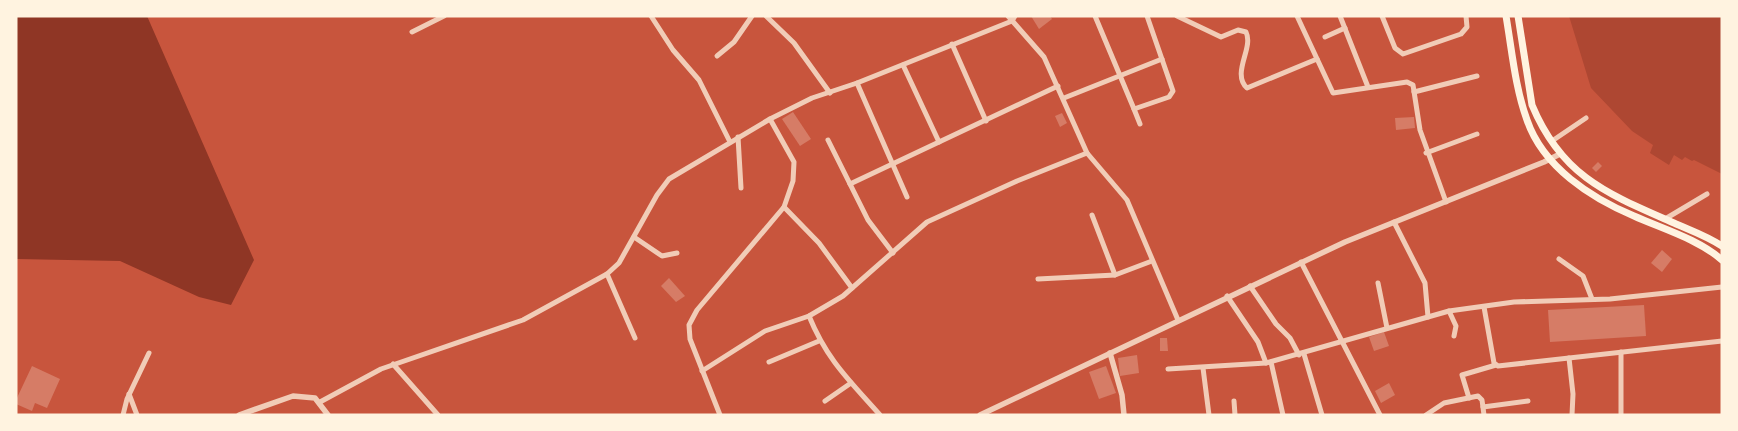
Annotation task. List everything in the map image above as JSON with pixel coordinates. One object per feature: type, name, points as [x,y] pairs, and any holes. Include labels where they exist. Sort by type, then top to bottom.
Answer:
[{"type":"main road","points":[[1506,16],[1517,83],[1527,122],[1551,160],[1592,196],[1612,207],[1691,241],[1713,252],[1722,260]]},
{"type":"main road","points":[[1518,16],[1532,105],[1560,154],[1592,184],[1722,246]]},
{"type":"street","points":[[412,32],[444,16]]},
{"type":"street","points":[[651,16],[673,50],[699,80],[730,142]]},
{"type":"street","points":[[717,56],[734,42],[752,16]]},
{"type":"street","points":[[766,16],[794,43],[830,93]]},
{"type":"street","points":[[774,22],[779,16]]},
{"type":"street","points":[[1096,16],[1140,124]]},
{"type":"street","points":[[1134,109],[1172,95],[1173,91],[1148,16]]},
{"type":"street","points":[[1177,16],[1213,35],[1222,37],[1242,30],[1248,35],[1241,74],[1243,84],[1247,88],[1317,59]]},
{"type":"street","points":[[1297,16],[1333,94],[1407,82],[1413,85],[1420,130],[1426,153],[1446,202]]},
{"type":"street","points":[[1340,16],[1368,87]]},
{"type":"street","points":[[1382,16],[1394,48],[1403,54],[1461,34],[1467,27],[1466,16]]},
{"type":"street","points":[[320,402],[372,373],[393,364],[431,353],[523,320],[607,274],[619,263],[657,195],[669,179],[770,119],[812,98],[858,83],[903,65],[1012,18],[1040,50],[1088,153],[1126,200],[1178,320]]},
{"type":"street","points":[[1325,37],[1346,28]]},
{"type":"street","points":[[952,44],[986,121]]},
{"type":"street","points":[[1064,98],[1120,74],[1162,59]]},
{"type":"street","points":[[903,65],[938,142]]},
{"type":"street","points":[[1414,92],[1477,76]]},
{"type":"street","points":[[858,83],[907,197]]},
{"type":"street","points":[[850,184],[1058,86]]},
{"type":"street","points":[[1552,141],[1586,118]]},
{"type":"street","points":[[720,415],[690,339],[691,318],[784,207],[794,181],[795,166],[770,119]]},
{"type":"street","points":[[1426,153],[1477,134]]},
{"type":"street","points":[[738,137],[741,188]]},
{"type":"street","points":[[828,140],[868,220],[893,253]]},
{"type":"street","points":[[702,371],[769,328],[809,316],[852,288],[893,253],[912,233],[936,217],[1017,181],[1088,153]]},
{"type":"street","points":[[980,415],[1300,262],[1394,222],[1551,160],[1560,154]]},
{"type":"street","points":[[1665,219],[1707,194]]},
{"type":"street","points":[[784,207],[819,243],[852,288]]},
{"type":"street","points":[[1092,215],[1115,275]]},
{"type":"street","points":[[1394,222],[1425,283],[1428,317]]},
{"type":"street","points":[[634,237],[662,256],[677,253]]},
{"type":"street","points":[[1559,259],[1582,276],[1592,299]]},
{"type":"street","points":[[1038,279],[1115,275],[1152,261]]},
{"type":"street","points":[[1300,262],[1380,415]]},
{"type":"street","points":[[607,274],[635,338]]},
{"type":"street","points":[[1378,283],[1387,328]]},
{"type":"street","points":[[1250,286],[1276,324],[1302,354],[1322,415]]},
{"type":"street","points":[[1168,369],[1268,363],[1450,311],[1548,300],[1592,299],[1722,287]]},
{"type":"street","points":[[1227,296],[1258,342],[1268,363],[1283,415]]},
{"type":"street","points":[[1484,307],[1496,365]]},
{"type":"street","points":[[1450,311],[1456,326],[1454,336]]},
{"type":"street","points":[[809,316],[819,341],[829,358],[880,415]]},
{"type":"street","points":[[1469,398],[1462,375],[1496,365],[1502,367],[1722,340]]},
{"type":"street","points":[[769,362],[819,341]]},
{"type":"street","points":[[1621,415],[1622,352]]},
{"type":"street","points":[[123,415],[129,394],[149,353]]},
{"type":"street","points":[[1110,353],[1120,389],[1124,415]]},
{"type":"street","points":[[1569,358],[1573,394],[1572,415]]},
{"type":"street","points":[[393,364],[438,415]]},
{"type":"street","points":[[1203,368],[1209,415]]},
{"type":"street","points":[[825,401],[851,383]]},
{"type":"street","points":[[129,394],[137,415]]},
{"type":"street","points":[[239,415],[293,396],[309,396],[320,402],[328,415]]},
{"type":"street","points":[[1426,415],[1444,403],[1469,398],[1481,398],[1484,415]]},
{"type":"street","points":[[1234,401],[1235,415]]},
{"type":"street","points":[[1483,407],[1528,401]]},
{"type":"shaded area","points":[[16,16],[147,16],[254,260],[231,305],[199,297],[120,261],[16,259]]},
{"type":"shaded area","points":[[1569,16],[1722,16],[1722,174],[1694,160],[1692,161],[1685,157],[1682,160],[1674,155],[1669,165],[1650,153],[1653,145],[1632,131],[1591,88]]},
{"type":"building","points":[[1031,16],[1050,16],[1052,19],[1039,29]]},
{"type":"building","points":[[793,112],[811,139],[800,146],[782,119]]},
{"type":"building","points":[[1062,113],[1067,123],[1060,127],[1055,116]]},
{"type":"building","points":[[1414,117],[1415,128],[1396,130],[1395,118]]},
{"type":"building","points":[[1598,162],[1602,166],[1596,172],[1592,168]]},
{"type":"building","points":[[1662,250],[1672,259],[1662,272],[1651,263]]},
{"type":"building","points":[[669,278],[685,296],[676,302],[661,286]]},
{"type":"building","points":[[1644,305],[1646,336],[1550,342],[1548,310]]},
{"type":"building","points":[[1384,332],[1389,346],[1374,351],[1369,337]]},
{"type":"building","points":[[1160,338],[1167,338],[1168,351],[1160,351]]},
{"type":"building","points":[[1137,355],[1139,373],[1120,376],[1118,358]]},
{"type":"building","points":[[32,366],[60,379],[47,408],[35,403],[32,411],[16,404],[16,400]]},
{"type":"building","points":[[1106,366],[1116,393],[1099,399],[1089,372]]},
{"type":"building","points":[[1389,383],[1395,395],[1381,403],[1375,391]]}]
